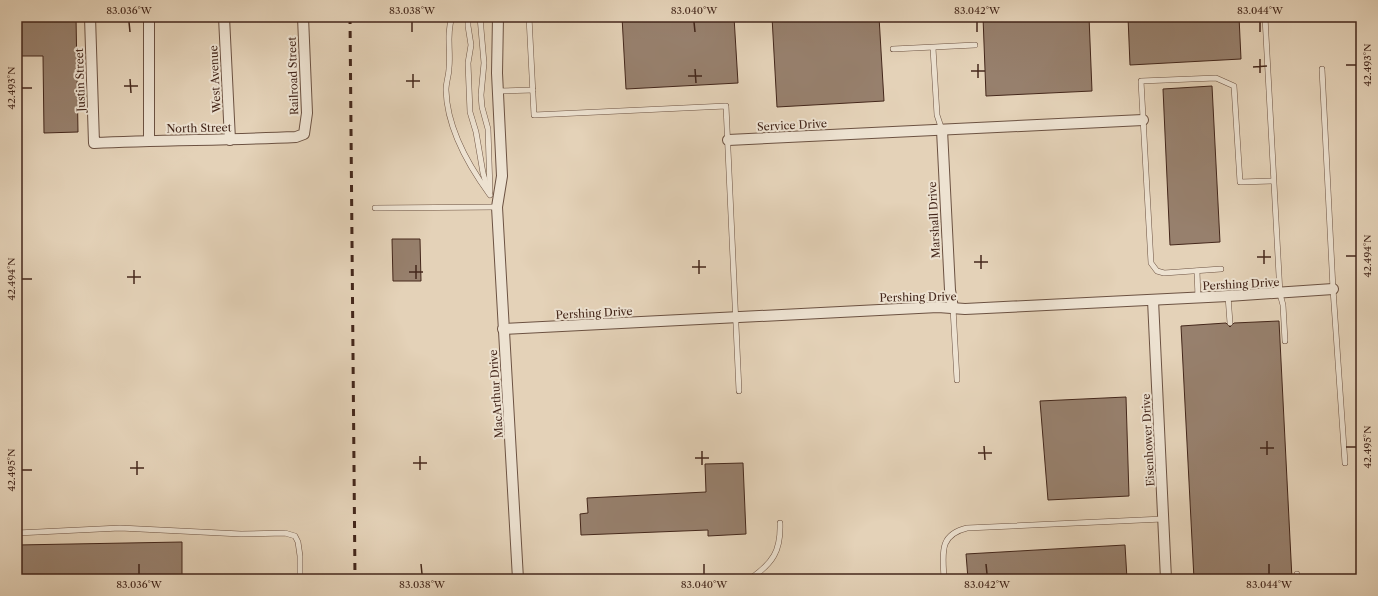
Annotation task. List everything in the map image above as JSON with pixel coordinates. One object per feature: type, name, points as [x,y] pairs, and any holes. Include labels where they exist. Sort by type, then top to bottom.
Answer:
[{"type":"street","name":"Justin Street","points":[[90,17],[94,143]]},
{"type":"street","points":[[149,17],[149,140]]},
{"type":"street","name":"West Avenue","points":[[224,17],[230,140]]},
{"type":"street","name":"Railroad Street","points":[[303,17],[307,113],[304,134]]},
{"type":"street","name":"MacArthur Drive","points":[[498,17],[496,45],[502,176],[497,207],[518,579]]},
{"type":"street","name":"Service Drive","points":[[728,140],[1143,120]]},
{"type":"street","name":"Marshall Drive","points":[[942,130],[950,290],[953,308]]},
{"type":"street","name":"North Street","points":[[94,143],[149,140],[230,140],[296,136],[304,134]]},
{"type":"street","name":"MacArthur Drive","points":[[490,195],[497,207]]},
{"type":"street","name":"Pershing Drive","points":[[504,329],[938,307],[973,309],[1280,294],[1333,290]]},
{"type":"street","name":"Eisenhower Drive","points":[[1153,300],[1166,579]]},
{"type":"lane","points":[[452,17],[448,30],[450,68],[446,87],[450,122],[476,176],[490,195]]},
{"type":"lane","points":[[468,17],[471,46],[468,64],[470,112],[476,132],[483,173],[490,195]]},
{"type":"lane","points":[[480,17],[484,63],[481,94],[482,107],[488,129],[490,195]]},
{"type":"lane","points":[[529,17],[534,115],[726,106],[739,391]]},
{"type":"lane","points":[[1265,17],[1273,181],[1280,294],[1283,305],[1285,341]]},
{"type":"lane","points":[[893,49],[975,46]]},
{"type":"lane","points":[[933,48],[936,115],[942,130]]},
{"type":"lane","points":[[1322,69],[1333,290],[1345,463]]},
{"type":"lane","points":[[1221,270],[1161,272],[1154,268],[1151,263],[1141,81],[1216,78],[1234,86],[1240,182],[1273,181]]},
{"type":"lane","points":[[498,91],[533,90]]},
{"type":"lane","points":[[375,208],[497,207]]},
{"type":"lane","points":[[1197,271],[1198,298]]},
{"type":"lane","points":[[1228,296],[1230,323]]},
{"type":"lane","points":[[953,308],[957,380]]},
{"type":"lane","points":[[944,579],[943,547],[949,536],[957,530],[967,528],[1163,519]]},
{"type":"lane","points":[[750,579],[765,568],[779,546],[780,523]]},
{"type":"lane","points":[[17,533],[120,528],[241,534],[285,533],[295,536],[298,542],[300,579]]},
{"type":"building","points":[[17,17],[76,17],[78,132],[44,133],[43,56],[17,56]]},
{"type":"building","points":[[622,17],[734,17],[738,83],[626,89]]},
{"type":"building","points":[[772,17],[879,17],[884,101],[777,107]]},
{"type":"building","points":[[983,17],[1089,17],[1092,91],[986,96]]},
{"type":"building","points":[[1128,17],[1239,17],[1241,59],[1130,65]]},
{"type":"building","points":[[1212,86],[1220,242],[1170,245],[1163,89]]},
{"type":"building","points":[[392,239],[420,239],[421,281],[393,281]]},
{"type":"building","points":[[1279,321],[1292,579],[1194,579],[1181,326],[1226,323],[1230,327],[1234,323]]},
{"type":"building","points":[[1126,397],[1129,496],[1048,500],[1040,401]]},
{"type":"building","points":[[743,463],[746,534],[708,536],[708,530],[581,535],[580,514],[588,513],[587,498],[706,492],[705,464]]},
{"type":"building","points":[[182,542],[182,579],[18,579],[17,545]]},
{"type":"building","points":[[1125,545],[1127,579],[968,579],[966,554]]},
{"type":"railway","points":[[350,17],[355,579]]}]
